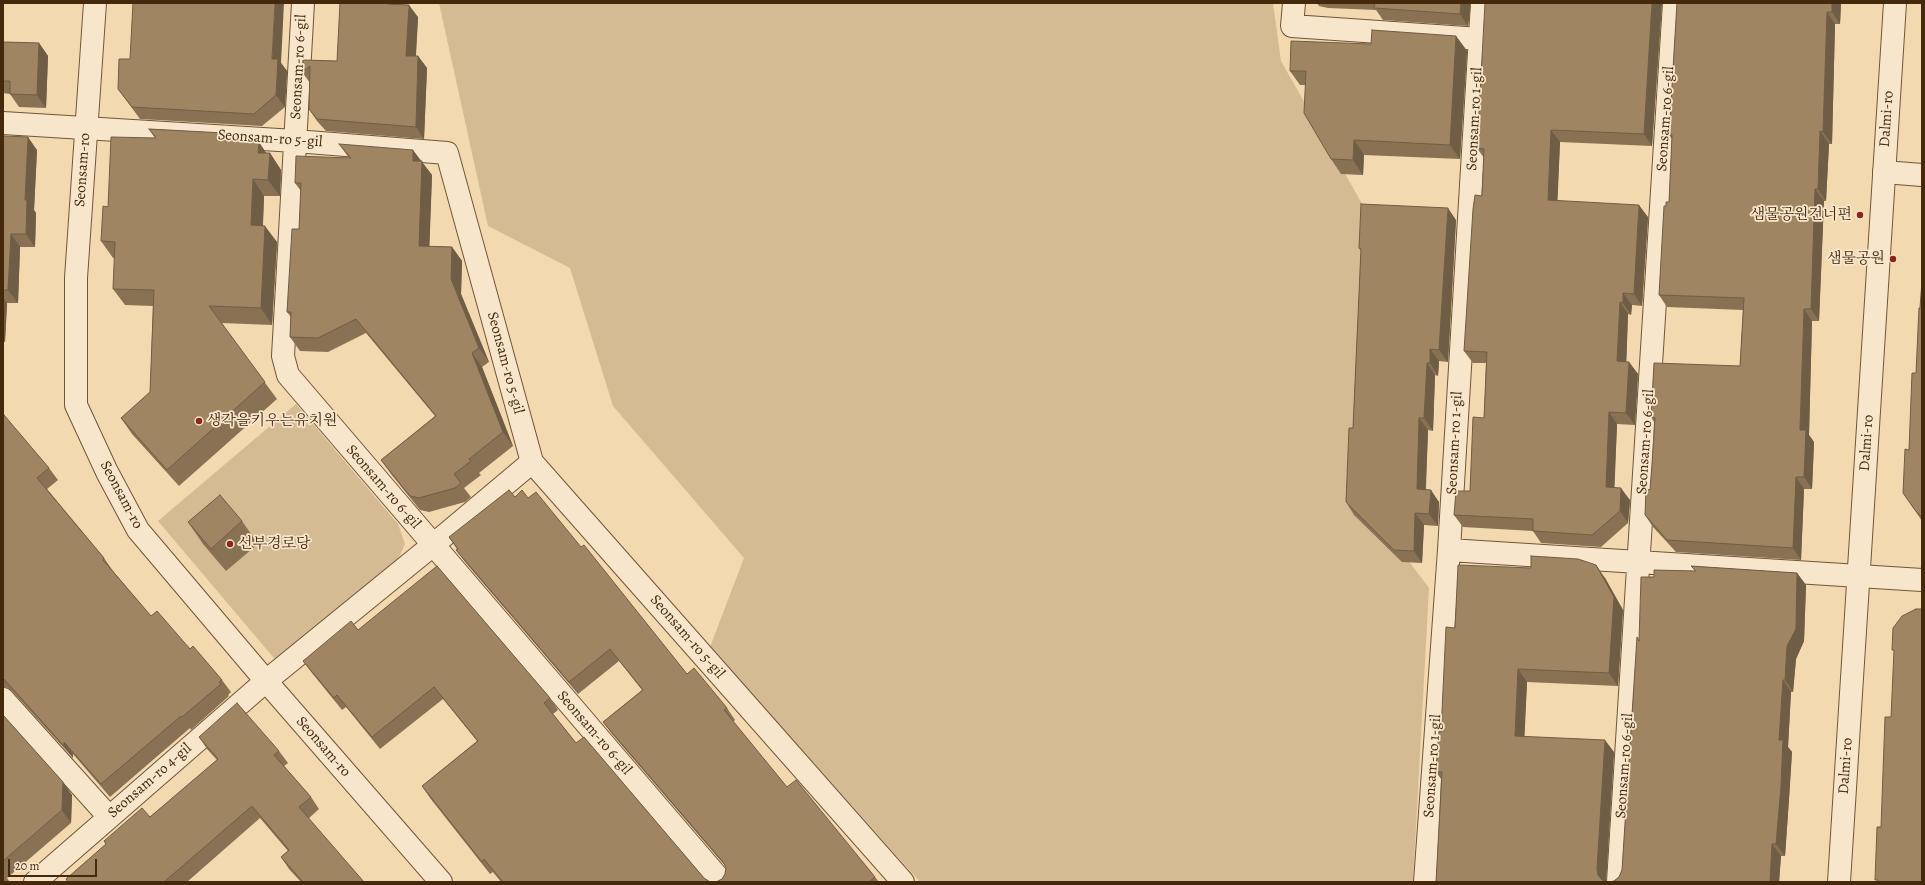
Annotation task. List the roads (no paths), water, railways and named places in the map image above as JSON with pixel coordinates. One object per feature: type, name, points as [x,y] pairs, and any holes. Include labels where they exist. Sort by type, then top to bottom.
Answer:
[{"type":"street","name":"Seonsam-ro","points":[[95,3],[76,278],[76,405],[107,472],[138,530],[266,681],[441,882]]},
{"type":"street","name":"Seonsam-ro 6-gil","points":[[303,3],[283,356],[288,375],[722,882]]},
{"type":"street","points":[[1294,3],[1292,26],[1480,38]]},
{"type":"street","name":"Seonsam-ro 1-gil","points":[[1425,882],[1449,550],[1482,3]]},
{"type":"street","name":"Seonsam-ro 6-gil","points":[[1618,882],[1674,3]]},
{"type":"street","name":"Dalmi-ro","points":[[1839,882],[1895,3]]},
{"type":"street","name":"Seonsam-ro 5-gil","points":[[3,123],[295,141],[447,153],[532,462],[903,882]]},
{"type":"street","points":[[1884,172],[1922,175]]},
{"type":"street","name":"Seonsam-ro 4-gil","points":[[35,882],[266,681],[532,462]]},
{"type":"street","points":[[1449,550],[1922,580]]},
{"type":"street","points":[[3,699],[109,817]]},
{"type":"place","name":"샘물공원건너편","points":[[1860,215]]},
{"type":"place","name":"샘물공원","points":[[1893,259]]},
{"type":"place","name":"생각을키우는유치원","points":[[199,421]]},
{"type":"place","name":"선부경로당","points":[[230,544]]}]
